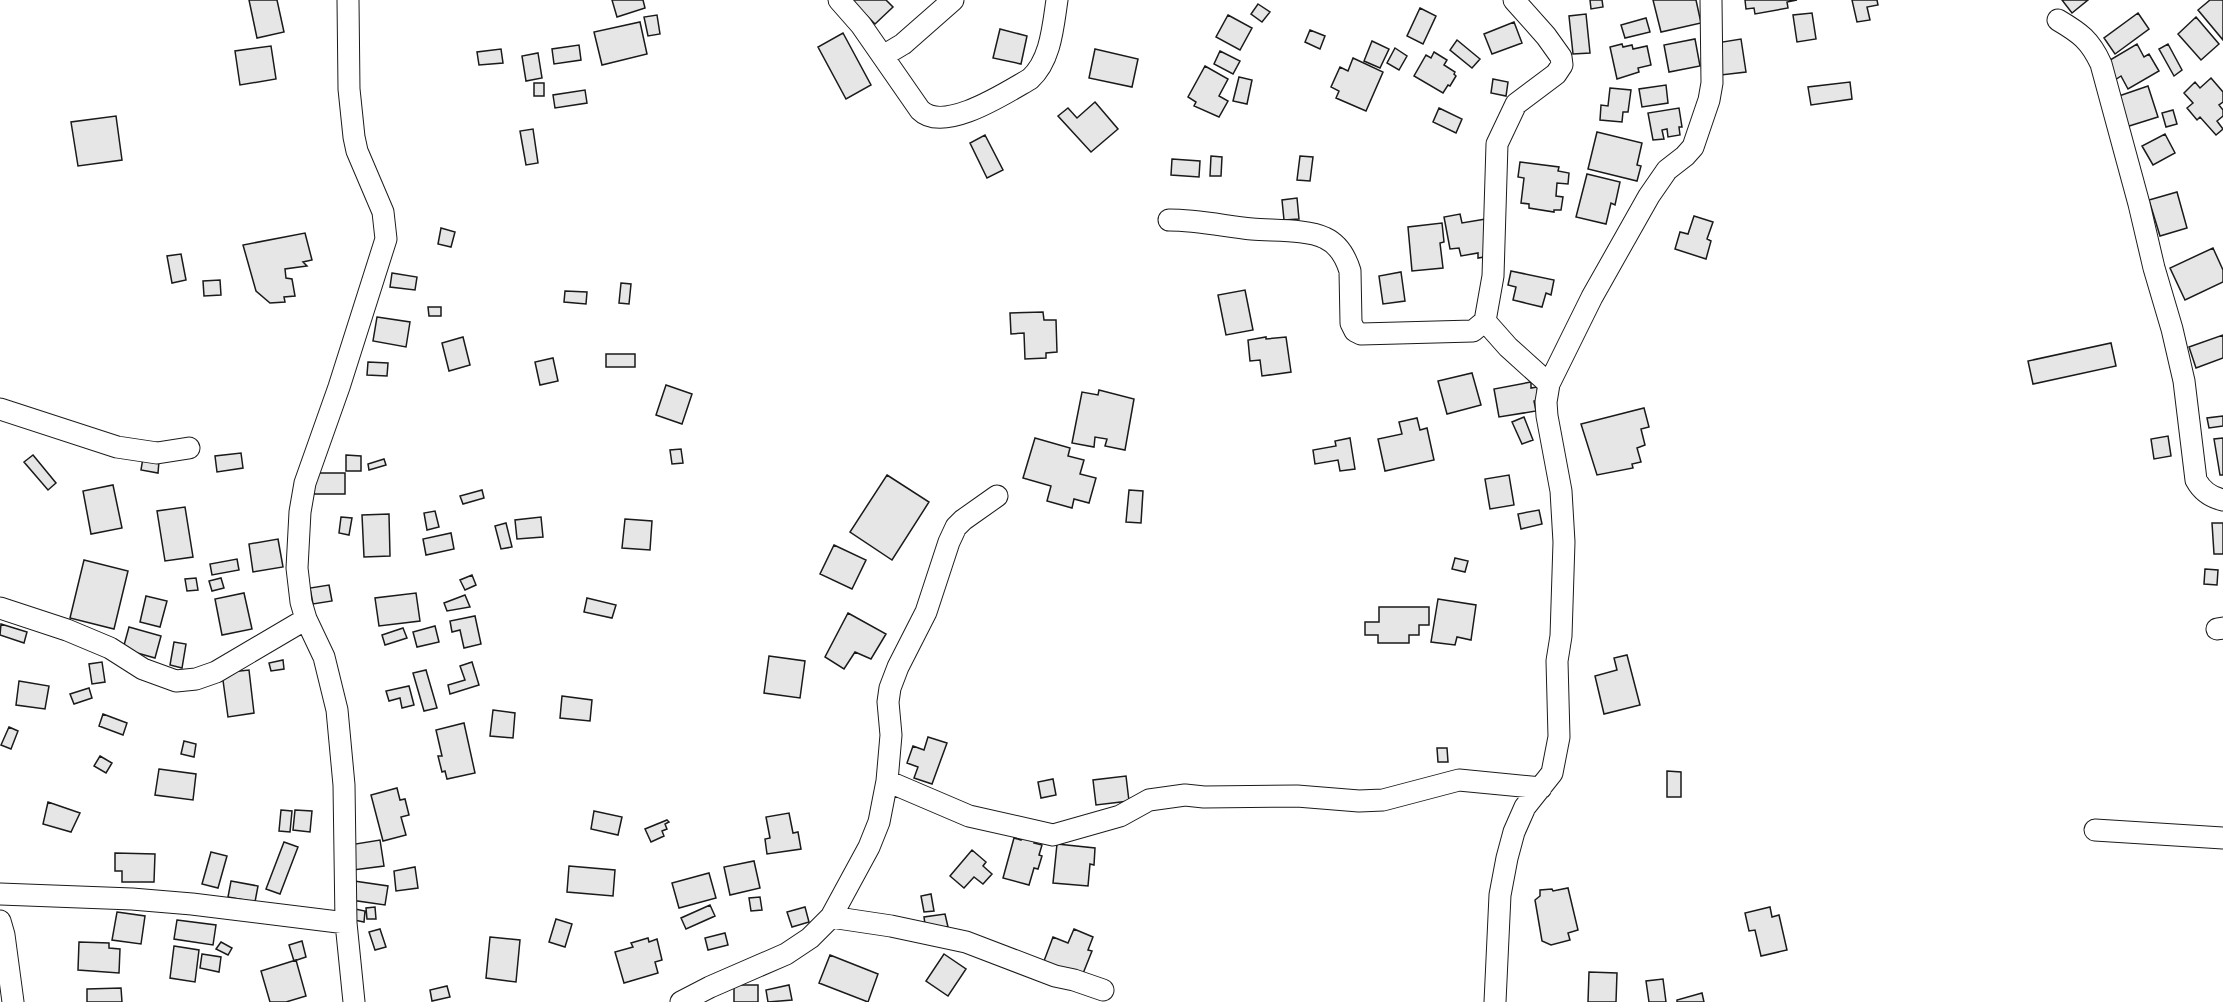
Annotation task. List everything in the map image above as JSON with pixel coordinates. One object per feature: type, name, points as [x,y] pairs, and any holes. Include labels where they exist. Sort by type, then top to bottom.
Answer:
[{"type":"street","points":[[348,0],[349,89],[354,137],[357,151],[382,212],[386,239],[339,387],[311,460],[302,497],[297,568],[298,589],[306,619],[324,657],[337,710],[344,785],[346,923],[354,1002]]},
{"type":"street","points":[[839,0],[861,25],[924,113],[938,116],[961,114],[982,106],[1030,79],[1039,70],[1051,35],[1057,0]]},
{"type":"street","points":[[883,56],[903,44],[953,0]]},
{"type":"street","points":[[1168,220],[1191,220],[1325,237],[1343,255],[1350,270],[1351,323],[1355,331],[1361,334],[1473,331],[1485,321],[1494,276],[1497,144],[1516,104],[1557,74],[1563,61],[1546,36],[1514,0]]},
{"type":"street","points":[[1495,1002],[1503,878],[1514,832],[1525,807],[1552,773],[1559,737],[1557,661],[1561,636],[1563,576],[1562,504],[1547,416],[1546,402],[1549,384],[1592,297],[1649,196],[1667,170],[1694,147],[1712,83],[1711,0]]},
{"type":"street","points":[[2058,20],[2081,33],[2093,48],[2101,64],[2184,381],[2196,480],[2201,489],[2223,500]]},
{"type":"street","points":[[1485,321],[1508,347],[1549,384]]},
{"type":"street","points":[[0,409],[117,447],[157,453],[189,448]]},
{"type":"street","points":[[681,1002],[786,954],[810,938],[831,917],[869,847],[879,822],[887,781],[891,735],[888,702],[890,688],[898,667],[926,612],[956,527],[968,515],[997,496]]},
{"type":"street","points":[[0,609],[67,630],[110,648],[143,669],[176,681],[196,679],[216,672],[306,619]]},
{"type":"street","points":[[887,781],[969,816],[1053,835],[1120,816],[1149,800],[1185,795],[1204,797],[1297,796],[1359,801],[1383,800],[1459,780],[1541,788]]},
{"type":"street","points":[[2095,830],[2223,838]]},
{"type":"street","points":[[0,894],[180,903],[346,923]]},
{"type":"street","points":[[831,917],[966,942],[1055,976],[1104,990]]},
{"type":"street","points":[[0,921],[13,1002]]},
{"type":"building","points":[[249,0],[277,0],[284,32],[257,38]]},
{"type":"building","points":[[612,0],[643,0],[645,8],[617,17]]},
{"type":"building","points":[[851,0],[886,0],[893,7],[875,24]]},
{"type":"building","points":[[1590,0],[1602,0],[1603,7],[1591,9]]},
{"type":"building","points":[[1653,0],[1696,0],[1701,23],[1661,32]]},
{"type":"building","points":[[1745,0],[1797,0],[1787,2],[1788,8],[1755,14],[1754,8],[1746,9]]},
{"type":"building","points":[[1852,0],[1877,0],[1878,5],[1867,7],[1870,20],[1857,22]]},
{"type":"building","points":[[2062,0],[2088,0],[2072,13]]},
{"type":"building","points":[[2210,0],[2223,0],[2223,40],[2198,10]]},
{"type":"building","points":[[1258,4],[1270,12],[1262,22],[1251,14]]},
{"type":"building","points":[[1420,8],[1436,16],[1423,44],[1407,36]]},
{"type":"building","points":[[1812,13],[1816,39],[1797,42],[1793,15]]},
{"type":"building","points":[[2138,13],[2149,29],[2115,54],[2104,38]]},
{"type":"building","points":[[1586,14],[1590,53],[1573,54],[1569,16]]},
{"type":"building","points":[[657,15],[660,34],[648,36],[644,17]]},
{"type":"building","points":[[1228,15],[1252,28],[1240,50],[1216,37]]},
{"type":"building","points":[[2196,17],[2219,44],[2201,60],[2178,34]]},
{"type":"building","points":[[1646,18],[1650,32],[1625,38],[1621,25]]},
{"type":"building","points":[[640,22],[647,54],[602,65],[594,32]]},
{"type":"building","points":[[1514,22],[1522,43],[1492,54],[1484,34]]},
{"type":"building","points":[[1000,29],[1027,36],[1021,64],[993,58]]},
{"type":"building","points":[[1310,30],[1325,36],[1320,49],[1305,42]]},
{"type":"building","points":[[843,33],[871,85],[846,99],[818,47]]},
{"type":"building","points":[[1695,39],[1700,66],[1669,72],[1664,45]]},
{"type":"building","points":[[1741,39],[1746,72],[1721,75],[1716,43]]},
{"type":"building","points":[[1457,40],[1480,59],[1472,68],[1450,50]]},
{"type":"building","points":[[1372,41],[1389,49],[1380,68],[1364,61]]},
{"type":"building","points":[[1622,44],[1623,47],[1632,45],[1633,49],[1647,46],[1651,65],[1638,68],[1639,72],[1617,79],[1610,47]]},
{"type":"building","points":[[2137,44],[2144,57],[2149,54],[2159,71],[2128,89],[2121,76],[2115,80],[2105,63]]},
{"type":"building","points":[[2168,44],[2182,70],[2174,76],[2159,49]]},
{"type":"building","points":[[579,45],[581,60],[554,64],[552,49]]},
{"type":"building","points":[[271,46],[276,79],[240,85],[235,51]]},
{"type":"building","points":[[1395,48],[1407,56],[1399,70],[1387,63]]},
{"type":"building","points":[[501,49],[503,63],[479,65],[477,52]]},
{"type":"building","points":[[1095,49],[1138,59],[1132,87],[1089,78]]},
{"type":"building","points":[[1220,51],[1240,61],[1233,74],[1214,64]]},
{"type":"building","points":[[1434,52],[1447,60],[1444,65],[1455,72],[1456,76],[1443,93],[1414,76],[1426,55],[1431,58]]},
{"type":"building","points":[[538,53],[542,78],[526,81],[522,56]]},
{"type":"building","points":[[1353,58],[1383,72],[1366,111],[1336,98],[1339,91],[1331,87],[1340,67],[1348,71]]},
{"type":"building","points":[[1205,66],[1228,79],[1219,96],[1228,101],[1219,117],[1194,106],[1196,102],[1188,97]]},
{"type":"building","points":[[1239,77],[1252,80],[1247,104],[1233,101]]},
{"type":"building","points":[[2211,78],[2223,92],[2223,102],[2219,105],[2223,110],[2223,116],[2217,121],[2223,129],[2216,135],[2200,117],[2197,120],[2187,108],[2193,103],[2184,93],[2195,82],[2200,88]]},
{"type":"building","points":[[1493,79],[1508,82],[1506,96],[1491,93]]},
{"type":"building","points":[[1850,82],[1852,99],[1811,105],[1808,87]]},
{"type":"building","points":[[534,83],[544,83],[544,96],[534,96]]},
{"type":"building","points":[[1666,85],[1668,103],[1642,107],[1639,89]]},
{"type":"building","points":[[2148,86],[2158,117],[2126,127],[2116,97]]},
{"type":"building","points":[[1610,88],[1631,90],[1628,112],[1623,112],[1622,122],[1600,120],[1601,105],[1608,106]]},
{"type":"building","points":[[585,90],[587,103],[555,108],[553,95]]},
{"type":"building","points":[[1095,102],[1118,129],[1091,152],[1058,116],[1068,108],[1077,118]]},
{"type":"building","points":[[1439,108],[1462,119],[1456,133],[1433,122]]},
{"type":"building","points":[[1679,108],[1682,127],[1679,127],[1680,135],[1668,137],[1667,129],[1662,130],[1664,139],[1653,140],[1648,113]]},
{"type":"building","points":[[2173,110],[2177,124],[2166,127],[2162,113]]},
{"type":"building","points":[[116,116],[122,160],[78,166],[71,122]]},
{"type":"building","points":[[533,129],[538,163],[526,165],[520,131]]},
{"type":"building","points":[[1597,132],[1642,143],[1637,165],[1641,166],[1637,181],[1588,169]]},
{"type":"building","points":[[2165,134],[2175,153],[2153,165],[2142,146]]},
{"type":"building","points":[[985,135],[1003,170],[987,178],[970,143]]},
{"type":"building","points":[[1211,156],[1222,157],[1221,176],[1210,176]]},
{"type":"building","points":[[1300,156],[1313,157],[1310,181],[1297,180]]},
{"type":"building","points":[[1172,159],[1200,161],[1199,177],[1171,175]]},
{"type":"building","points":[[1520,162],[1559,167],[1558,171],[1569,173],[1568,184],[1557,183],[1556,196],[1563,197],[1561,210],[1554,210],[1554,212],[1529,208],[1529,204],[1521,203],[1524,178],[1518,177]]},
{"type":"building","points":[[1587,174],[1620,182],[1615,205],[1611,203],[1606,224],[1576,217]]},
{"type":"building","points":[[2177,192],[2187,228],[2160,236],[2149,200]]},
{"type":"building","points":[[1297,198],[1299,219],[1284,220],[1282,200]]},
{"type":"building","points":[[1460,214],[1462,223],[1492,218],[1490,256],[1478,258],[1478,253],[1461,256],[1459,248],[1450,249],[1444,217]]},
{"type":"building","points":[[1694,216],[1713,222],[1707,239],[1711,241],[1706,259],[1675,249],[1680,232],[1688,234]]},
{"type":"building","points":[[1442,223],[1444,242],[1440,243],[1443,268],[1412,271],[1408,227]]},
{"type":"building","points":[[441,228],[455,232],[451,247],[438,244]]},
{"type":"building","points":[[305,233],[312,260],[303,262],[307,266],[285,269],[286,278],[292,279],[295,296],[284,297],[285,302],[270,303],[256,291],[243,245]]},
{"type":"building","points":[[2213,248],[2223,270],[2223,282],[2185,300],[2170,268]]},
{"type":"building","points":[[181,254],[186,280],[172,283],[167,256]]},
{"type":"building","points":[[1511,271],[1554,280],[1551,295],[1546,293],[1542,307],[1513,300],[1516,287],[1508,285]]},
{"type":"building","points":[[1401,272],[1405,301],[1383,304],[1379,276]]},
{"type":"building","points":[[392,273],[417,277],[415,290],[390,287]]},
{"type":"building","points":[[220,280],[221,295],[204,296],[203,281]]},
{"type":"building","points":[[621,283],[631,284],[629,304],[619,303]]},
{"type":"building","points":[[1245,290],[1253,330],[1226,335],[1218,295]]},
{"type":"building","points":[[565,291],[587,292],[586,304],[564,302]]},
{"type":"building","points":[[428,307],[441,307],[441,316],[429,316]]},
{"type":"building","points":[[1043,312],[1044,320],[1056,320],[1057,352],[1046,353],[1046,358],[1025,359],[1024,333],[1011,334],[1010,313]]},
{"type":"building","points":[[377,317],[410,322],[406,347],[373,341]]},
{"type":"building","points":[[2223,335],[2223,358],[2196,368],[2189,347]]},
{"type":"building","points":[[463,337],[470,365],[449,371],[442,343]]},
{"type":"building","points":[[1266,337],[1266,339],[1286,337],[1291,372],[1262,376],[1260,360],[1250,361],[1248,340]]},
{"type":"building","points":[[2111,343],[2116,366],[2033,384],[2028,361]]},
{"type":"building","points":[[606,354],[635,354],[635,367],[606,367]]},
{"type":"building","points":[[553,358],[558,381],[540,385],[535,362]]},
{"type":"building","points":[[368,362],[388,363],[387,376],[367,375]]},
{"type":"building","points":[[1472,373],[1481,405],[1447,414],[1438,381]]},
{"type":"building","points":[[1531,382],[1531,388],[1537,387],[1539,400],[1534,401],[1536,411],[1499,417],[1494,389]]},
{"type":"building","points":[[666,385],[692,394],[682,424],[656,415]]},
{"type":"building","points":[[1099,390],[1134,399],[1125,450],[1105,446],[1107,439],[1095,437],[1094,447],[1072,443],[1082,392],[1098,395]]},
{"type":"building","points":[[1644,408],[1649,427],[1641,429],[1645,445],[1637,448],[1641,462],[1632,464],[1633,468],[1597,475],[1581,424]]},
{"type":"building","points":[[2223,416],[2223,426],[2209,428],[2207,418]]},
{"type":"building","points":[[1524,417],[1533,440],[1522,444],[1512,422]]},
{"type":"building","points":[[1417,418],[1420,430],[1427,428],[1434,460],[1385,471],[1378,439],[1402,434],[1399,422]]},
{"type":"building","points":[[2168,436],[2171,456],[2154,459],[2151,439]]},
{"type":"building","points":[[1035,438],[1070,448],[1068,456],[1084,460],[1080,474],[1096,478],[1089,503],[1074,499],[1072,508],[1047,501],[1051,486],[1023,478]]},
{"type":"building","points":[[1350,438],[1355,469],[1340,471],[1338,460],[1315,464],[1313,450],[1336,446],[1335,441]]},
{"type":"building","points":[[2223,438],[2223,475],[2220,475],[2214,439]]},
{"type":"building","points":[[681,449],[683,463],[672,464],[670,450]]},
{"type":"building","points":[[241,453],[243,468],[217,472],[215,456]]},
{"type":"building","points":[[33,455],[56,483],[48,490],[24,462]]},
{"type":"building","points":[[346,455],[361,456],[361,471],[346,471]]},
{"type":"building","points":[[143,458],[159,461],[158,473],[141,470]]},
{"type":"building","points":[[384,459],[386,465],[369,470],[368,464]]},
{"type":"building","points":[[312,473],[345,473],[345,494],[312,494]]},
{"type":"building","points":[[887,475],[929,502],[892,560],[850,532]]},
{"type":"building","points":[[1509,475],[1514,505],[1490,509],[1485,479]]},
{"type":"building","points":[[113,485],[122,528],[91,534],[83,491]]},
{"type":"building","points":[[482,490],[484,498],[463,504],[460,496]]},
{"type":"building","points":[[1129,490],[1143,491],[1141,523],[1126,522]]},
{"type":"building","points":[[185,507],[193,557],[165,561],[157,511]]},
{"type":"building","points":[[1539,510],[1542,524],[1521,529],[1518,514]]},
{"type":"building","points":[[435,511],[439,527],[427,530],[424,513]]},
{"type":"building","points":[[389,514],[390,556],[364,557],[362,515]]},
{"type":"building","points":[[341,517],[352,518],[349,535],[339,533]]},
{"type":"building","points":[[541,517],[543,537],[517,539],[515,520]]},
{"type":"building","points":[[625,519],[652,521],[650,550],[622,548]]},
{"type":"building","points":[[506,523],[512,547],[501,549],[495,526]]},
{"type":"building","points":[[2212,523],[2223,523],[2223,554],[2214,554]]},
{"type":"building","points":[[451,533],[454,549],[426,555],[423,539]]},
{"type":"building","points":[[278,539],[283,567],[253,572],[249,544]]},
{"type":"building","points":[[834,545],[866,560],[852,589],[820,574]]},
{"type":"building","points":[[1455,558],[1468,561],[1465,572],[1452,569]]},
{"type":"building","points":[[237,559],[239,570],[212,575],[210,564]]},
{"type":"building","points":[[84,560],[128,571],[114,629],[70,618]]},
{"type":"building","points":[[2205,569],[2218,570],[2217,585],[2204,584]]},
{"type":"building","points":[[472,575],[476,585],[465,590],[460,580]]},
{"type":"building","points":[[196,578],[198,590],[187,591],[185,579]]},
{"type":"building","points":[[221,578],[224,588],[212,591],[209,581]]},
{"type":"building","points":[[329,585],[332,601],[313,604],[310,588]]},
{"type":"building","points":[[244,593],[252,629],[222,635],[215,599]]},
{"type":"building","points":[[416,593],[420,621],[379,626],[375,598]]},
{"type":"building","points":[[465,595],[470,607],[447,611],[444,603]]},
{"type":"building","points":[[146,596],[167,601],[160,627],[140,622]]},
{"type":"building","points":[[587,598],[616,605],[612,618],[584,612]]},
{"type":"building","points":[[1438,599],[1476,605],[1471,640],[1457,637],[1455,645],[1431,642]]},
{"type":"building","points":[[1379,607],[1429,607],[1429,625],[1419,625],[1419,635],[1409,635],[1409,643],[1378,643],[1378,635],[1365,635],[1365,622],[1379,622]]},
{"type":"building","points":[[848,613],[886,634],[871,659],[855,652],[844,669],[825,657]]},
{"type":"building","points":[[475,616],[481,644],[464,648],[460,630],[452,632],[450,621]]},
{"type":"building","points":[[1,624],[27,632],[24,643],[0,635]]},
{"type":"building","points":[[435,626],[439,642],[417,647],[413,632]]},
{"type":"building","points":[[129,627],[161,636],[155,658],[123,649]]},
{"type":"building","points":[[403,628],[407,638],[385,645],[382,635]]},
{"type":"building","points":[[174,642],[186,644],[182,668],[170,665]]},
{"type":"building","points":[[1627,655],[1640,705],[1604,714],[1595,676],[1617,670],[1614,658]]},
{"type":"building","points":[[769,656],[805,661],[800,698],[764,693]]},
{"type":"building","points":[[283,660],[284,669],[271,671],[269,663]]},
{"type":"building","points":[[102,662],[105,682],[92,684],[89,664]]},
{"type":"building","points":[[472,662],[479,685],[450,694],[448,685],[465,680],[460,666]]},
{"type":"building","points":[[249,670],[254,713],[228,717],[222,673]]},
{"type":"building","points":[[426,670],[437,708],[424,711],[413,673]]},
{"type":"building","points":[[19,681],[49,686],[45,709],[16,705]]},
{"type":"building","points":[[409,686],[414,705],[402,708],[400,698],[389,701],[386,691]]},
{"type":"building","points":[[89,688],[92,698],[74,704],[70,694]]},
{"type":"building","points":[[562,696],[592,700],[590,721],[560,718]]},
{"type":"building","points":[[493,710],[515,713],[513,738],[490,736]]},
{"type":"building","points":[[103,714],[127,723],[123,735],[99,726]]},
{"type":"building","points":[[464,723],[475,773],[447,779],[445,771],[442,772],[438,756],[442,756],[436,730]]},
{"type":"building","points":[[9,727],[18,731],[11,749],[1,745]]},
{"type":"building","points":[[928,737],[947,743],[932,784],[914,778],[918,767],[907,763],[913,746],[924,750]]},
{"type":"building","points":[[184,741],[196,744],[194,757],[181,754]]},
{"type":"building","points":[[1437,748],[1447,748],[1448,762],[1438,762]]},
{"type":"building","points":[[100,756],[112,763],[106,773],[94,766]]},
{"type":"building","points":[[159,769],[196,774],[193,800],[155,795]]},
{"type":"building","points":[[1667,771],[1681,772],[1681,797],[1667,797]]},
{"type":"building","points":[[1126,776],[1129,801],[1096,805],[1093,780]]},
{"type":"building","points":[[1053,779],[1056,795],[1041,798],[1038,782]]},
{"type":"building","points":[[397,788],[400,800],[405,799],[409,815],[401,817],[406,835],[383,841],[371,795]]},
{"type":"building","points":[[48,802],[80,813],[71,832],[43,824]]},
{"type":"building","points":[[281,810],[292,811],[290,832],[279,831]]},
{"type":"building","points":[[295,810],[312,811],[310,832],[293,830]]},
{"type":"building","points":[[594,811],[622,817],[618,835],[591,829]]},
{"type":"building","points":[[789,813],[793,833],[798,832],[801,849],[767,854],[765,839],[770,838],[766,817]]},
{"type":"building","points":[[667,820],[669,822],[665,824],[667,829],[662,831],[664,836],[651,842],[645,829]]},
{"type":"building","points":[[1023,835],[1036,838],[1034,843],[1042,845],[1039,855],[1042,856],[1038,869],[1034,868],[1029,885],[1003,878],[1014,838],[1021,840]]},
{"type":"building","points":[[380,840],[384,866],[353,870],[349,845]]},
{"type":"building","points":[[284,842],[298,847],[280,894],[266,889]]},
{"type":"building","points":[[1057,844],[1095,848],[1094,865],[1090,864],[1088,886],[1053,883]]},
{"type":"building","points":[[972,850],[986,862],[983,866],[992,874],[983,884],[974,877],[964,888],[950,876]]},
{"type":"building","points":[[211,852],[227,856],[218,888],[202,884]]},
{"type":"building","points":[[115,853],[155,854],[154,882],[122,882],[122,871],[115,871]]},
{"type":"building","points":[[754,861],[760,888],[730,895],[724,867]]},
{"type":"building","points":[[569,866],[615,870],[613,896],[567,892]]},
{"type":"building","points":[[415,867],[418,888],[396,891],[394,871]]},
{"type":"building","points":[[709,873],[716,898],[679,908],[672,883]]},
{"type":"building","points":[[231,881],[258,886],[255,902],[228,897]]},
{"type":"building","points":[[354,881],[388,886],[385,905],[351,900]]},
{"type":"building","points":[[1568,888],[1578,930],[1568,933],[1570,940],[1551,945],[1542,941],[1535,900],[1540,896],[1540,890],[1552,889],[1553,891]]},
{"type":"building","points":[[931,894],[934,911],[924,912],[921,896]]},
{"type":"building","points":[[760,897],[762,910],[751,911],[749,898]]},
{"type":"building","points":[[710,905],[715,916],[686,929],[681,918]]},
{"type":"building","points":[[375,907],[376,919],[367,919],[366,908]]},
{"type":"building","points":[[805,907],[809,922],[792,927],[787,912]]},
{"type":"building","points":[[1770,907],[1772,917],[1779,915],[1787,950],[1761,956],[1755,930],[1749,931],[1745,913]]},
{"type":"building","points":[[355,909],[365,911],[364,922],[354,920]]},
{"type":"building","points":[[117,912],[145,916],[141,944],[112,940]]},
{"type":"building","points":[[945,914],[948,927],[926,931],[924,917]]},
{"type":"building","points":[[556,919],[572,924],[565,947],[549,942]]},
{"type":"building","points":[[177,920],[216,925],[213,945],[174,939]]},
{"type":"building","points":[[380,929],[386,947],[375,950],[369,932]]},
{"type":"building","points":[[1074,929],[1093,937],[1088,950],[1092,951],[1082,976],[1044,961],[1053,937],[1068,943]]},
{"type":"building","points":[[725,933],[728,945],[708,950],[705,938]]},
{"type":"building","points":[[490,937],[520,940],[516,982],[486,978]]},
{"type":"building","points":[[648,938],[649,942],[657,939],[662,960],[655,962],[658,973],[624,983],[615,952],[633,947],[631,943]]},
{"type":"building","points":[[302,941],[306,957],[294,961],[289,945]]},
{"type":"building","points":[[79,942],[109,943],[109,948],[120,949],[119,973],[78,970]]},
{"type":"building","points":[[221,942],[232,948],[228,955],[216,949]]},
{"type":"building","points":[[174,946],[199,950],[195,982],[170,978]]},
{"type":"building","points":[[202,954],[221,957],[219,972],[200,968]]},
{"type":"building","points":[[944,954],[966,969],[948,996],[926,981]]},
{"type":"building","points":[[830,955],[878,974],[868,1002],[819,983]]},
{"type":"building","points":[[296,960],[306,996],[286,1002],[270,1002],[261,971]]},
{"type":"building","points":[[1589,972],[1617,973],[1616,1002],[1588,1002]]},
{"type":"building","points":[[1663,979],[1666,1002],[1649,1002],[1646,981]]},
{"type":"building","points":[[734,985],[758,985],[758,1002],[734,1002]]},
{"type":"building","points":[[789,985],[792,1000],[768,1002],[766,990]]},
{"type":"building","points":[[447,986],[450,997],[432,1001],[430,990]]},
{"type":"building","points":[[121,988],[122,1002],[87,1002],[87,989]]},
{"type":"building","points":[[1702,993],[1704,1002],[1677,1002],[1677,1000]]}]
